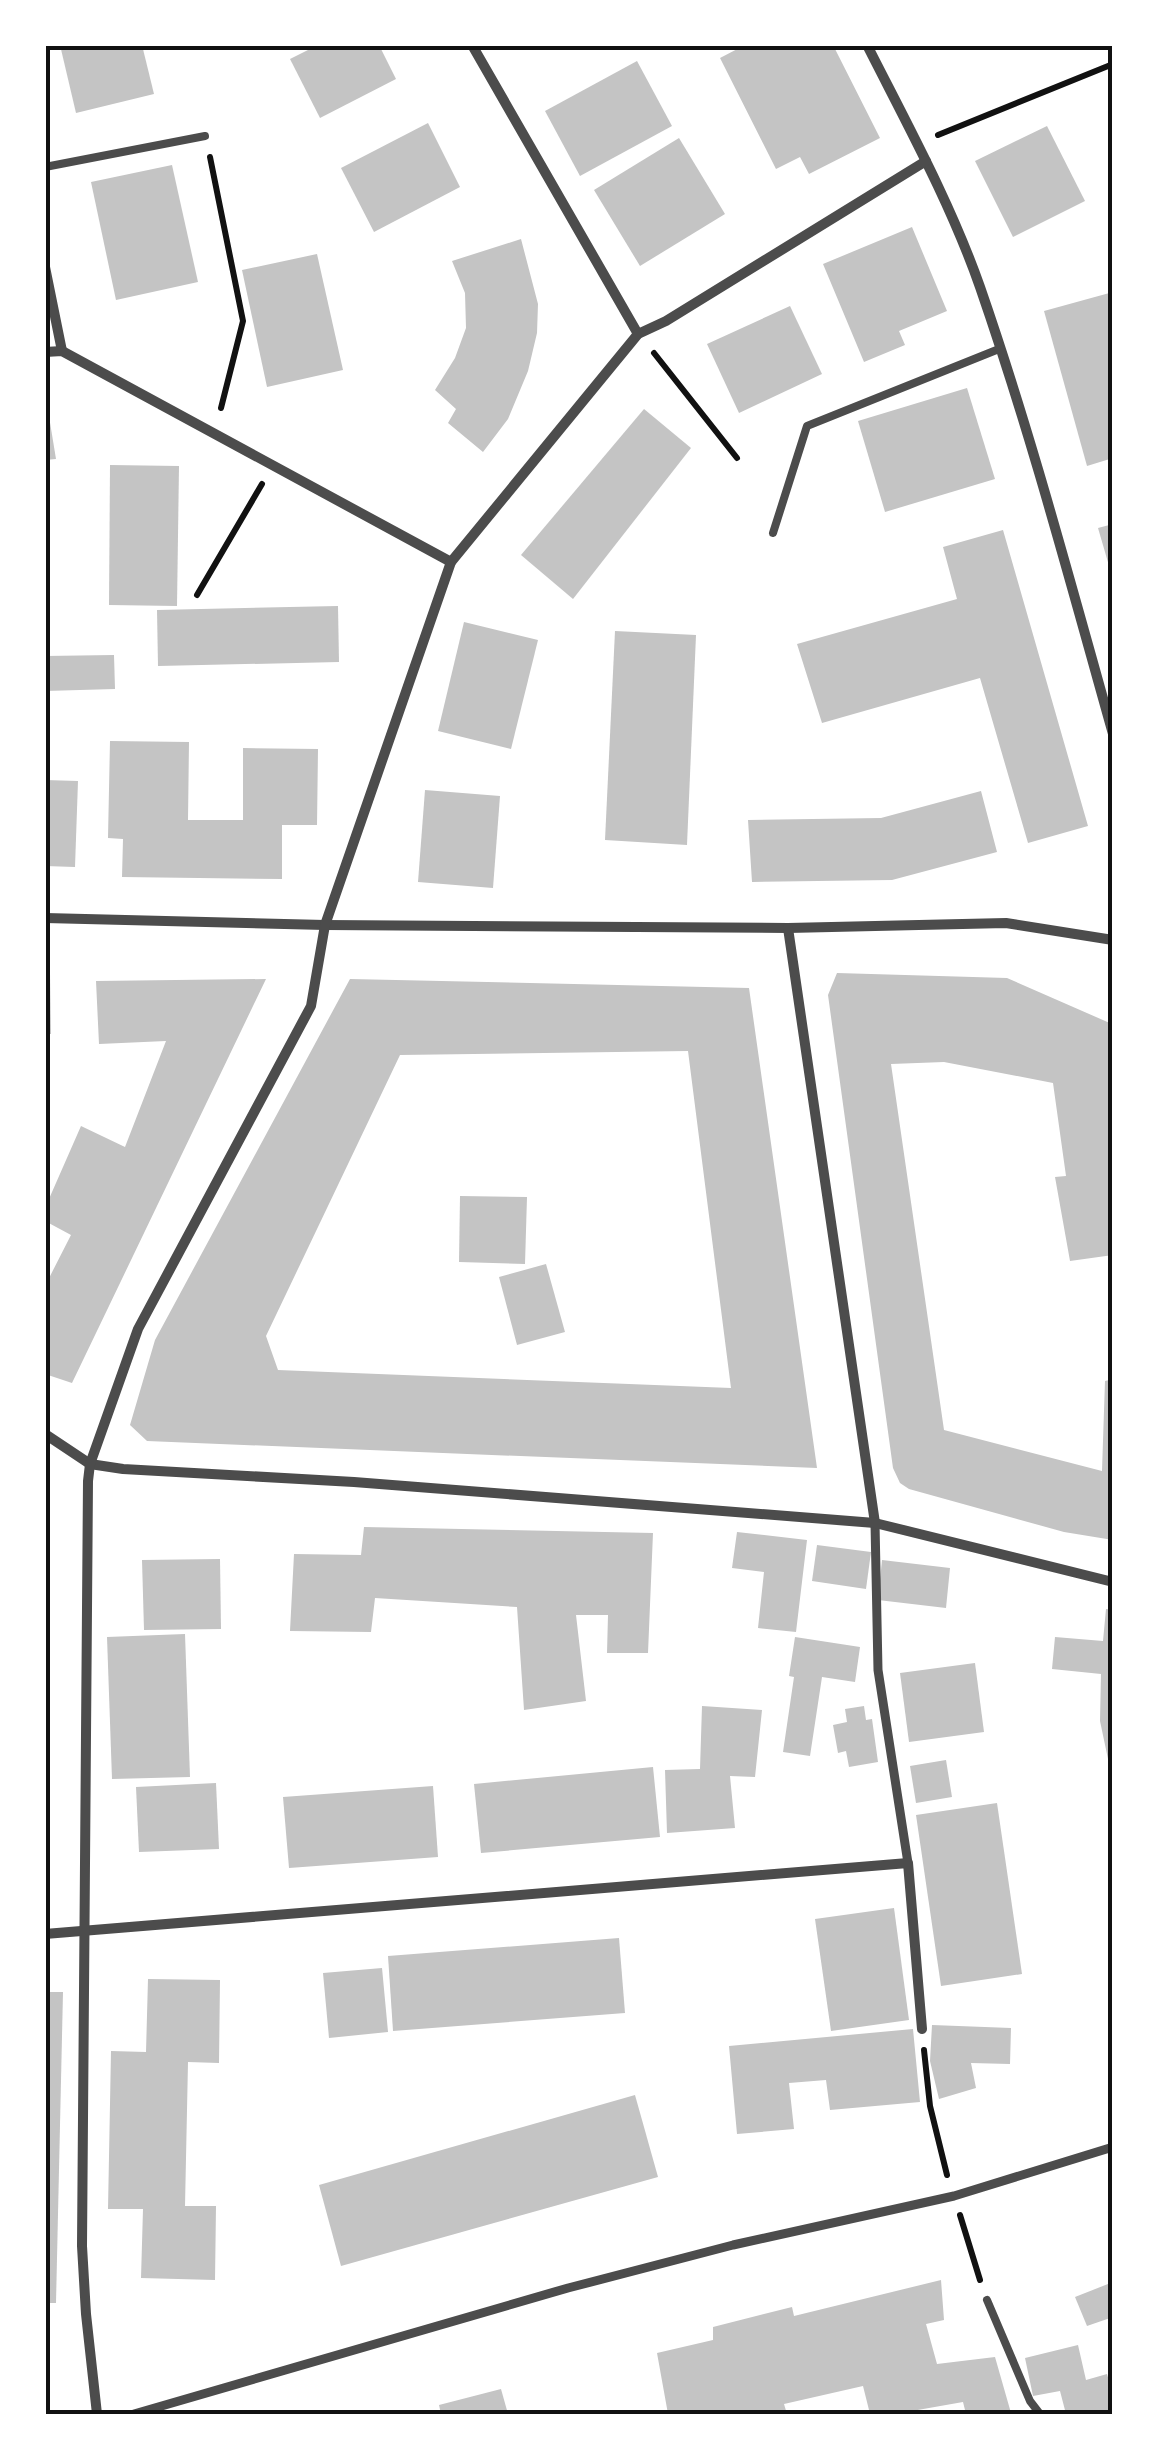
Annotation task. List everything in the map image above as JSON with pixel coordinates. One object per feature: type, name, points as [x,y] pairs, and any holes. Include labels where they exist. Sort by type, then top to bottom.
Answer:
[{"type":"street","points":[[472,45],[638,334]]},
{"type":"street","points":[[867,45],[926,161],[980,284],[1113,734]]},
{"type":"street","points":[[97,2414],[82,2246],[90,1464],[138,1329],[311,1006],[325,924],[451,562],[638,334],[666,321],[926,161]]},
{"type":"street","points":[[45,267],[62,351]]},
{"type":"street","points":[[45,352],[62,351],[451,562]]},
{"type":"street","points":[[45,918],[788,928],[1006,923],[1113,940]]},
{"type":"street","points":[[788,928],[874,1523],[878,1670],[908,1864],[922,2029]]},
{"type":"street","points":[[45,1434],[90,1464],[123,1469],[354,1482],[874,1523],[1113,1582]]},
{"type":"street","points":[[45,1934],[908,1864]]},
{"type":"street","points":[[134,2414],[733,2244],[954,2196],[1113,2147]]},
{"type":"lane","points":[[45,167],[205,136]]},
{"type":"lane","points":[[773,533],[806,426],[999,348]]},
{"type":"lane","points":[[987,2300],[1030,2401],[1040,2414]]},
{"type":"path","points":[[917,143],[1113,64]]},
{"type":"path","points":[[205,136],[244,321],[214,434]]},
{"type":"path","points":[[638,334],[736,458]]},
{"type":"path","points":[[197,595],[273,466]]},
{"type":"path","points":[[922,2029],[933,2120],[987,2300]]},
{"type":"building","points":[[60,45],[142,45],[154,94],[76,113]]},
{"type":"building","points":[[318,45],[379,45],[396,79],[320,118],[290,59]]},
{"type":"building","points":[[745,45],[833,45],[880,138],[809,174],[800,157],[776,169],[720,58]]},
{"type":"building","points":[[637,61],[672,126],[580,176],[545,111]]},
{"type":"building","points":[[428,123],[460,187],[374,232],[341,168]]},
{"type":"building","points":[[1047,126],[1085,201],[1013,237],[975,161]]},
{"type":"building","points":[[679,138],[725,214],[640,266],[594,190]]},
{"type":"building","points":[[172,165],[198,282],[116,300],[91,182]]},
{"type":"building","points":[[912,227],[947,311],[899,331],[905,345],[864,362],[823,264]]},
{"type":"building","points":[[521,239],[538,304],[537,333],[528,371],[508,419],[483,452],[448,423],[456,409],[435,390],[455,358],[466,328],[465,293],[452,261]]},
{"type":"building","points":[[317,254],[343,370],[267,387],[242,270]]},
{"type":"building","points":[[1113,292],[1113,458],[1087,466],[1044,311]]},
{"type":"building","points":[[790,306],[822,374],[739,413],[707,344]]},
{"type":"building","points":[[967,388],[995,479],[885,512],[858,421]]},
{"type":"building","points":[[45,392],[56,459],[45,460]]},
{"type":"building","points":[[644,409],[691,448],[573,599],[521,555]]},
{"type":"building","points":[[110,465],[179,466],[177,606],[109,605]]},
{"type":"building","points":[[1113,524],[1113,576],[1112,576],[1098,528]]},
{"type":"building","points":[[1003,530],[1088,826],[1028,843],[980,678],[822,723],[797,644],[957,599],[943,547]]},
{"type":"building","points":[[338,606],[339,662],[158,666],[157,610]]},
{"type":"building","points":[[464,622],[538,640],[511,749],[438,731]]},
{"type":"building","points":[[615,631],[696,635],[687,845],[605,840]]},
{"type":"building","points":[[114,655],[115,689],[45,691],[45,656]]},
{"type":"building","points":[[110,741],[189,742],[188,820],[243,820],[243,748],[318,749],[317,825],[282,825],[282,879],[122,877],[123,839],[108,838]]},
{"type":"building","points":[[45,780],[78,781],[75,867],[45,866]]},
{"type":"building","points":[[425,790],[500,796],[493,888],[418,882]]},
{"type":"building","points":[[981,791],[997,852],[892,880],[752,882],[748,820],[881,818]]},
{"type":"building","points":[[837,973],[1007,978],[1112,1024],[1113,1255],[1070,1261],[1055,1177],[1066,1176],[1053,1083],[944,1062],[891,1064],[944,1430],[1102,1471],[1105,1381],[1113,1379],[1113,1540],[1064,1532],[909,1489],[900,1483],[893,1468],[828,995]]},
{"type":"building","points":[[45,974],[50,974],[51,1034],[45,1034]]},
{"type":"building","points":[[266,979],[72,1383],[45,1374],[45,1286],[71,1235],[45,1221],[45,1208],[81,1126],[125,1147],[166,1041],[99,1044],[96,981]]},
{"type":"building","points":[[350,979],[749,988],[817,1468],[147,1441],[130,1425],[155,1340]],"holes":[[[688,1051],[731,1388],[278,1370],[266,1336],[400,1055]]]},
{"type":"building","points":[[460,1196],[527,1197],[525,1264],[459,1262]]},
{"type":"building","points":[[546,1264],[565,1332],[517,1345],[499,1277]]},
{"type":"building","points":[[364,1527],[653,1533],[648,1653],[607,1653],[608,1615],[576,1615],[586,1701],[524,1710],[517,1607],[375,1598],[371,1632],[290,1631],[294,1554],[361,1555]]},
{"type":"building","points":[[737,1532],[807,1540],[796,1632],[758,1628],[764,1572],[732,1568]]},
{"type":"building","points":[[817,1545],[871,1552],[866,1589],[812,1581]]},
{"type":"building","points":[[220,1559],[221,1629],[144,1630],[142,1560]]},
{"type":"building","points":[[882,1560],[950,1568],[946,1608],[878,1600]]},
{"type":"building","points":[[1106,1609],[1113,1610],[1113,1758],[1108,1759],[1100,1721],[1101,1674],[1052,1669],[1055,1637],[1103,1641]]},
{"type":"building","points":[[185,1634],[190,1777],[112,1779],[107,1637]]},
{"type":"building","points":[[795,1637],[860,1647],[855,1682],[822,1677],[810,1756],[783,1752],[794,1677],[789,1676]]},
{"type":"building","points":[[975,1663],[984,1732],[909,1742],[900,1673]]},
{"type":"building","points":[[702,1706],[762,1710],[755,1777],[730,1776],[735,1828],[667,1833],[665,1770],[700,1769]]},
{"type":"building","points":[[864,1706],[866,1720],[872,1719],[878,1762],[849,1767],[846,1751],[838,1753],[833,1725],[847,1722],[845,1709]]},
{"type":"building","points":[[946,1760],[952,1797],[916,1803],[910,1766]]},
{"type":"building","points":[[653,1767],[660,1837],[481,1853],[474,1784]]},
{"type":"building","points":[[216,1783],[219,1849],[139,1852],[136,1787]]},
{"type":"building","points":[[433,1786],[438,1857],[289,1868],[283,1797]]},
{"type":"building","points":[[997,1803],[1022,1974],[941,1986],[916,1815]]},
{"type":"building","points":[[894,1908],[909,2020],[831,2031],[815,1919]]},
{"type":"building","points":[[619,1938],[625,2013],[393,2031],[388,1956]]},
{"type":"building","points":[[382,1968],[388,2032],[329,2038],[323,1973]]},
{"type":"building","points":[[148,1979],[220,1980],[219,2063],[188,2062],[185,2206],[216,2206],[215,2280],[141,2278],[143,2209],[108,2209],[111,2051],[146,2052]]},
{"type":"building","points":[[45,1992],[63,1992],[56,2303],[45,2303]]},
{"type":"building","points":[[932,2025],[1011,2028],[1010,2064],[971,2063],[976,2088],[939,2099],[930,2061]]},
{"type":"building","points":[[913,2029],[920,2102],[830,2110],[826,2080],[789,2083],[794,2129],[737,2134],[729,2046]]},
{"type":"building","points":[[635,2095],[658,2177],[341,2266],[319,2185]]},
{"type":"building","points":[[941,2280],[944,2320],[926,2324],[937,2364],[995,2357],[1011,2413],[966,2414],[963,2402],[895,2414],[870,2414],[863,2386],[784,2404],[787,2414],[668,2414],[657,2353],[713,2340],[713,2327],[792,2307],[794,2316]]},
{"type":"building","points":[[1113,2282],[1113,2317],[1087,2326],[1075,2297]]},
{"type":"building","points":[[1078,2345],[1086,2380],[1107,2374],[1113,2414],[1066,2414],[1060,2391],[1033,2396],[1025,2358]]},
{"type":"building","points":[[501,2389],[508,2414],[441,2414],[439,2405]]}]
